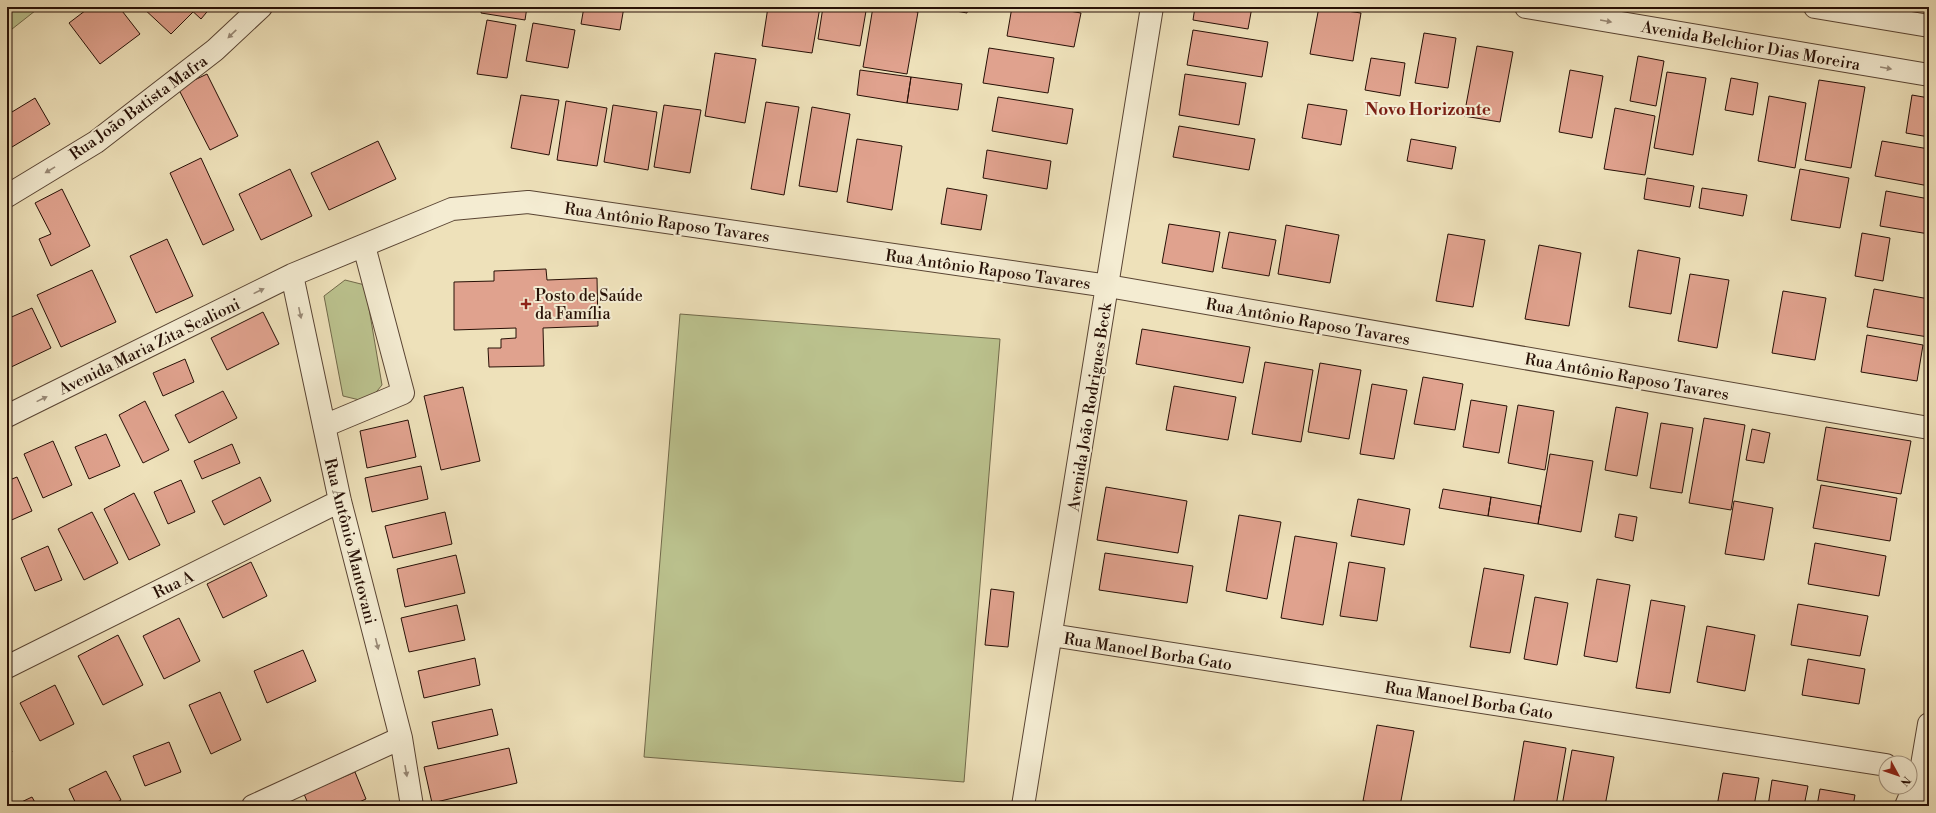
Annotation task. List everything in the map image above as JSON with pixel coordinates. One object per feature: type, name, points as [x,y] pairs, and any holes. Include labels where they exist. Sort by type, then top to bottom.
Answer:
[{"type":"street","name":"Rua João Batista Mafra","points":[[7,196],[96,142],[215,50],[260,7]]},
{"type":"street","name":"Avenida João Rodrigues Beck","points":[[1023,806],[1152,7]]},
{"type":"street","name":"Avenida Belchior Dias Moreira","points":[[1526,7],[1929,75]]},
{"type":"street","points":[[1815,7],[1929,26]]},
{"type":"street","name":"Rua Antônio Raposo Tavares","points":[[292,275],[452,209],[528,202],[1108,286],[1929,428]]},
{"type":"street","points":[[324,426],[403,393],[364,246]]},
{"type":"street","name":"Avenida Maria Zita Scalioni","points":[[7,416],[292,275]]},
{"type":"street","name":"Rua Antônio Mantovani","points":[[292,275],[340,501],[401,738],[412,806]]},
{"type":"street","name":"Rua A","points":[[7,667],[340,501]]},
{"type":"street","name":"Rua Manoel Borba Gato","points":[[1051,636],[1878,764]]},
{"type":"street","points":[[1906,806],[1920,771],[1929,724]]},
{"type":"street","points":[[253,806],[401,738]]},
{"type":"street","points":[[1920,771],[1929,798]]},
{"type":"green space","points":[[7,7],[40,7],[7,33]]},
{"type":"green space","points":[[345,280],[365,285],[382,385],[368,402],[343,396],[324,296]]},
{"type":"green space","points":[[680,314],[1000,339],[964,782],[644,757]]},
{"type":"building","points":[[90,7],[119,7],[140,34],[100,64],[69,23]]},
{"type":"building","points":[[142,7],[187,7],[193,12],[171,34]]},
{"type":"building","points":[[188,7],[211,7],[201,19]]},
{"type":"building","points":[[482,7],[527,7],[525,20],[481,13]]},
{"type":"building","points":[[584,7],[624,7],[620,30],[581,24]]},
{"type":"building","points":[[768,7],[820,7],[812,53],[762,46]]},
{"type":"building","points":[[823,7],[841,7],[866,11],[860,46],[818,39]]},
{"type":"building","points":[[873,7],[888,7],[918,12],[907,74],[863,67]]},
{"type":"building","points":[[934,7],[968,7],[967,13]]},
{"type":"building","points":[[1012,7],[1046,7],[1081,13],[1074,47],[1007,36]]},
{"type":"building","points":[[1195,7],[1252,7],[1248,29],[1193,20]]},
{"type":"building","points":[[1319,7],[1361,13],[1353,61],[1310,54]]},
{"type":"building","points":[[487,20],[516,25],[507,78],[477,74]]},
{"type":"building","points":[[533,23],[575,30],[568,68],[526,61]]},
{"type":"building","points":[[1193,30],[1268,42],[1262,77],[1187,65]]},
{"type":"building","points":[[1424,33],[1456,38],[1448,88],[1415,83]]},
{"type":"building","points":[[1477,46],[1513,52],[1500,122],[1464,116]]},
{"type":"building","points":[[989,48],[1054,58],[1048,93],[983,83]]},
{"type":"building","points":[[715,53],[756,59],[745,123],[705,116]]},
{"type":"building","points":[[1638,56],[1664,61],[1656,106],[1630,101]]},
{"type":"building","points":[[1371,58],[1405,63],[1400,96],[1365,90]]},
{"type":"building","points":[[860,70],[911,77],[907,103],[857,95]]},
{"type":"building","points":[[1570,70],[1603,76],[1592,138],[1559,132]]},
{"type":"building","points":[[1667,72],[1706,78],[1693,155],[1654,148]]},
{"type":"building","points":[[207,74],[238,136],[210,150],[178,88]]},
{"type":"building","points":[[1185,74],[1246,83],[1239,125],[1179,115]]},
{"type":"building","points":[[911,77],[962,84],[958,110],[907,103]]},
{"type":"building","points":[[1731,78],[1758,83],[1753,115],[1725,110]]},
{"type":"building","points":[[1819,80],[1865,87],[1851,168],[1805,160]]},
{"type":"building","points":[[521,95],[559,100],[549,155],[511,148]]},
{"type":"building","points":[[1912,95],[1929,98],[1929,137],[1906,133]]},
{"type":"building","points":[[1769,96],[1806,103],[1795,168],[1758,161]]},
{"type":"building","points":[[998,97],[1073,109],[1067,144],[992,131]]},
{"type":"building","points":[[35,98],[50,124],[12,147],[7,139],[7,115]]},
{"type":"building","points":[[566,101],[607,108],[597,166],[557,160]]},
{"type":"building","points":[[766,102],[799,107],[784,195],[751,189]]},
{"type":"building","points":[[1308,104],[1347,110],[1341,145],[1302,138]]},
{"type":"building","points":[[613,105],[657,112],[648,170],[604,162]]},
{"type":"building","points":[[664,105],[701,110],[690,173],[654,167]]},
{"type":"building","points":[[812,107],[850,114],[837,192],[799,186]]},
{"type":"building","points":[[1615,108],[1655,116],[1645,175],[1604,169]]},
{"type":"building","points":[[1179,126],[1255,139],[1249,170],[1173,157]]},
{"type":"building","points":[[857,139],[902,146],[892,210],[847,202]]},
{"type":"building","points":[[1411,139],[1456,147],[1452,169],[1407,161]]},
{"type":"building","points":[[378,141],[396,179],[329,210],[311,173]]},
{"type":"building","points":[[1882,141],[1929,149],[1929,186],[1875,176]]},
{"type":"building","points":[[987,150],[1051,161],[1047,189],[983,178]]},
{"type":"building","points":[[201,158],[234,230],[203,245],[170,173]]},
{"type":"building","points":[[290,169],[312,216],[261,240],[239,194]]},
{"type":"building","points":[[1800,169],[1849,178],[1840,228],[1791,220]]},
{"type":"building","points":[[1647,178],[1694,186],[1690,207],[1644,199]]},
{"type":"building","points":[[947,188],[987,195],[981,230],[941,224]]},
{"type":"building","points":[[1702,188],[1747,195],[1743,216],[1699,208]]},
{"type":"building","points":[[62,189],[90,246],[51,266],[39,239],[51,234],[35,203]]},
{"type":"building","points":[[1886,191],[1929,199],[1929,234],[1880,226]]},
{"type":"building","points":[[1169,224],[1220,232],[1213,272],[1162,263]]},
{"type":"building","points":[[1286,225],[1339,235],[1330,283],[1278,274]]},
{"type":"building","points":[[1229,232],[1276,240],[1269,276],[1222,268]]},
{"type":"building","points":[[1862,233],[1890,238],[1883,281],[1855,276]]},
{"type":"building","points":[[1448,234],[1485,240],[1473,307],[1436,301]]},
{"type":"building","points":[[167,239],[193,296],[156,313],[130,256]]},
{"type":"building","points":[[1539,245],[1581,253],[1569,326],[1525,319]]},
{"type":"building","points":[[1638,250],[1680,258],[1671,314],[1629,307]]},
{"type":"building","name":"Posto de Saúde da Família","points":[[546,269],[547,280],[597,278],[598,326],[543,328],[544,366],[489,367],[488,348],[501,348],[501,339],[516,338],[516,328],[454,330],[454,282],[494,281],[494,271]]},
{"type":"building","points":[[92,270],[116,322],[61,347],[37,295]]},
{"type":"building","points":[[1690,274],[1729,280],[1717,348],[1678,341]]},
{"type":"building","points":[[1874,289],[1929,299],[1928,337],[1867,327]]},
{"type":"building","points":[[1783,291],[1826,298],[1815,360],[1772,353]]},
{"type":"building","points":[[32,308],[51,348],[7,369],[7,319]]},
{"type":"building","points":[[263,312],[279,344],[227,370],[211,338]]},
{"type":"building","points":[[1142,329],[1250,347],[1243,383],[1136,364]]},
{"type":"building","points":[[1867,335],[1923,345],[1917,381],[1861,372]]},
{"type":"building","points":[[185,359],[194,382],[163,396],[153,373]]},
{"type":"building","points":[[1265,362],[1313,370],[1301,442],[1252,434]]},
{"type":"building","points":[[1320,363],[1361,370],[1349,439],[1308,432]]},
{"type":"building","points":[[1423,377],[1463,384],[1455,430],[1414,424]]},
{"type":"building","points":[[1372,384],[1407,390],[1394,459],[1360,454]]},
{"type":"building","points":[[1174,386],[1236,397],[1228,440],[1166,430]]},
{"type":"building","points":[[463,387],[480,461],[441,470],[424,396]]},
{"type":"building","points":[[223,391],[237,418],[189,443],[175,415]]},
{"type":"building","points":[[1471,400],[1507,406],[1499,453],[1463,447]]},
{"type":"building","points":[[145,401],[169,450],[143,463],[119,415]]},
{"type":"building","points":[[1518,405],[1554,411],[1545,470],[1508,463]]},
{"type":"building","points":[[1616,407],[1648,413],[1637,476],[1605,470]]},
{"type":"building","points":[[1704,418],[1745,425],[1731,510],[1689,503]]},
{"type":"building","points":[[408,420],[416,457],[367,468],[360,431]]},
{"type":"building","points":[[1661,423],[1693,428],[1682,493],[1650,488]]},
{"type":"building","points":[[1826,427],[1911,441],[1901,494],[1817,480]]},
{"type":"building","points":[[1752,429],[1770,433],[1764,463],[1746,460]]},
{"type":"building","points":[[106,434],[120,466],[89,479],[75,447]]},
{"type":"building","points":[[53,441],[72,485],[43,498],[24,454]]},
{"type":"building","points":[[232,444],[240,463],[202,479],[194,461]]},
{"type":"building","points":[[1550,454],[1593,461],[1581,532],[1538,524]]},
{"type":"building","points":[[421,466],[428,499],[372,512],[365,478]]},
{"type":"building","points":[[17,477],[32,511],[7,522],[7,481]]},
{"type":"building","points":[[260,477],[271,501],[224,525],[212,501]]},
{"type":"building","points":[[181,480],[195,512],[168,524],[154,492]]},
{"type":"building","points":[[1821,485],[1897,498],[1890,541],[1813,528]]},
{"type":"building","points":[[1106,487],[1187,501],[1178,553],[1097,540]]},
{"type":"building","points":[[1443,489],[1491,497],[1488,516],[1439,508]]},
{"type":"building","points":[[134,493],[160,545],[129,560],[104,509]]},
{"type":"building","points":[[1491,497],[1541,506],[1538,524],[1488,516]]},
{"type":"building","points":[[1358,499],[1410,509],[1404,545],[1351,536]]},
{"type":"building","points":[[1734,501],[1773,508],[1764,560],[1725,554]]},
{"type":"building","points":[[92,512],[118,563],[84,580],[58,529]]},
{"type":"building","points":[[445,512],[452,544],[393,558],[385,526]]},
{"type":"building","points":[[1619,514],[1637,517],[1633,541],[1615,537]]},
{"type":"building","points":[[1239,515],[1281,522],[1267,599],[1226,591]]},
{"type":"building","points":[[1295,536],[1337,543],[1323,625],[1281,618]]},
{"type":"building","points":[[1815,543],[1886,556],[1879,596],[1808,584]]},
{"type":"building","points":[[48,546],[62,580],[35,591],[21,558]]},
{"type":"building","points":[[1105,553],[1193,566],[1187,603],[1099,590]]},
{"type":"building","points":[[456,555],[465,593],[405,607],[397,569]]},
{"type":"building","points":[[251,562],[267,596],[223,618],[207,584]]},
{"type":"building","points":[[1349,562],[1385,568],[1377,621],[1340,616]]},
{"type":"building","points":[[1484,568],[1524,575],[1510,653],[1470,647]]},
{"type":"building","points":[[1597,579],[1630,585],[1617,662],[1584,656]]},
{"type":"building","points":[[991,589],[1014,592],[1008,647],[985,645]]},
{"type":"building","points":[[1535,597],[1568,603],[1557,665],[1524,659]]},
{"type":"building","points":[[1651,600],[1685,606],[1670,693],[1636,688]]},
{"type":"building","points":[[1798,604],[1868,616],[1860,656],[1791,645]]},
{"type":"building","points":[[457,605],[465,640],[409,652],[401,618]]},
{"type":"building","points":[[179,618],[200,661],[164,679],[143,636]]},
{"type":"building","points":[[1707,626],[1755,635],[1745,691],[1697,682]]},
{"type":"building","points":[[118,635],[143,685],[103,705],[78,656]]},
{"type":"building","points":[[303,650],[316,681],[267,703],[254,671]]},
{"type":"building","points":[[475,658],[480,685],[424,698],[418,671]]},
{"type":"building","points":[[1808,659],[1865,669],[1859,704],[1802,695]]},
{"type":"building","points":[[55,685],[74,724],[40,741],[20,703]]},
{"type":"building","points":[[220,692],[241,740],[211,754],[189,705]]},
{"type":"building","points":[[492,709],[498,735],[438,749],[432,722]]},
{"type":"building","points":[[1377,725],[1414,731],[1400,806],[1363,801]]},
{"type":"building","points":[[1524,741],[1566,748],[1556,806],[1513,806]]},
{"type":"building","points":[[7,742],[12,752],[7,754]]},
{"type":"building","points":[[169,742],[181,772],[145,786],[133,756]]},
{"type":"building","points":[[509,748],[517,783],[432,803],[424,767]]},
{"type":"building","points":[[1572,750],[1614,757],[1605,806],[1562,806]]},
{"type":"building","points":[[106,771],[121,800],[110,806],[77,806],[69,789]]},
{"type":"building","points":[[355,772],[366,799],[350,806],[309,806],[304,794]]},
{"type":"building","points":[[1723,773],[1759,778],[1754,806],[1717,806]]},
{"type":"building","points":[[1772,780],[1808,786],[1804,806],[1768,806]]},
{"type":"building","points":[[1820,789],[1855,795],[1853,806],[1817,806]]},
{"type":"building","points":[[32,797],[37,806],[13,806]]},
{"type":"building","points":[[507,802],[507,806],[488,806]]},
{"type":"place","name":"Posto de Saúde da Família","points":[[526,304]]},
{"type":"district","name":"Novo Horizonte","points":[[1428,109]]}]
